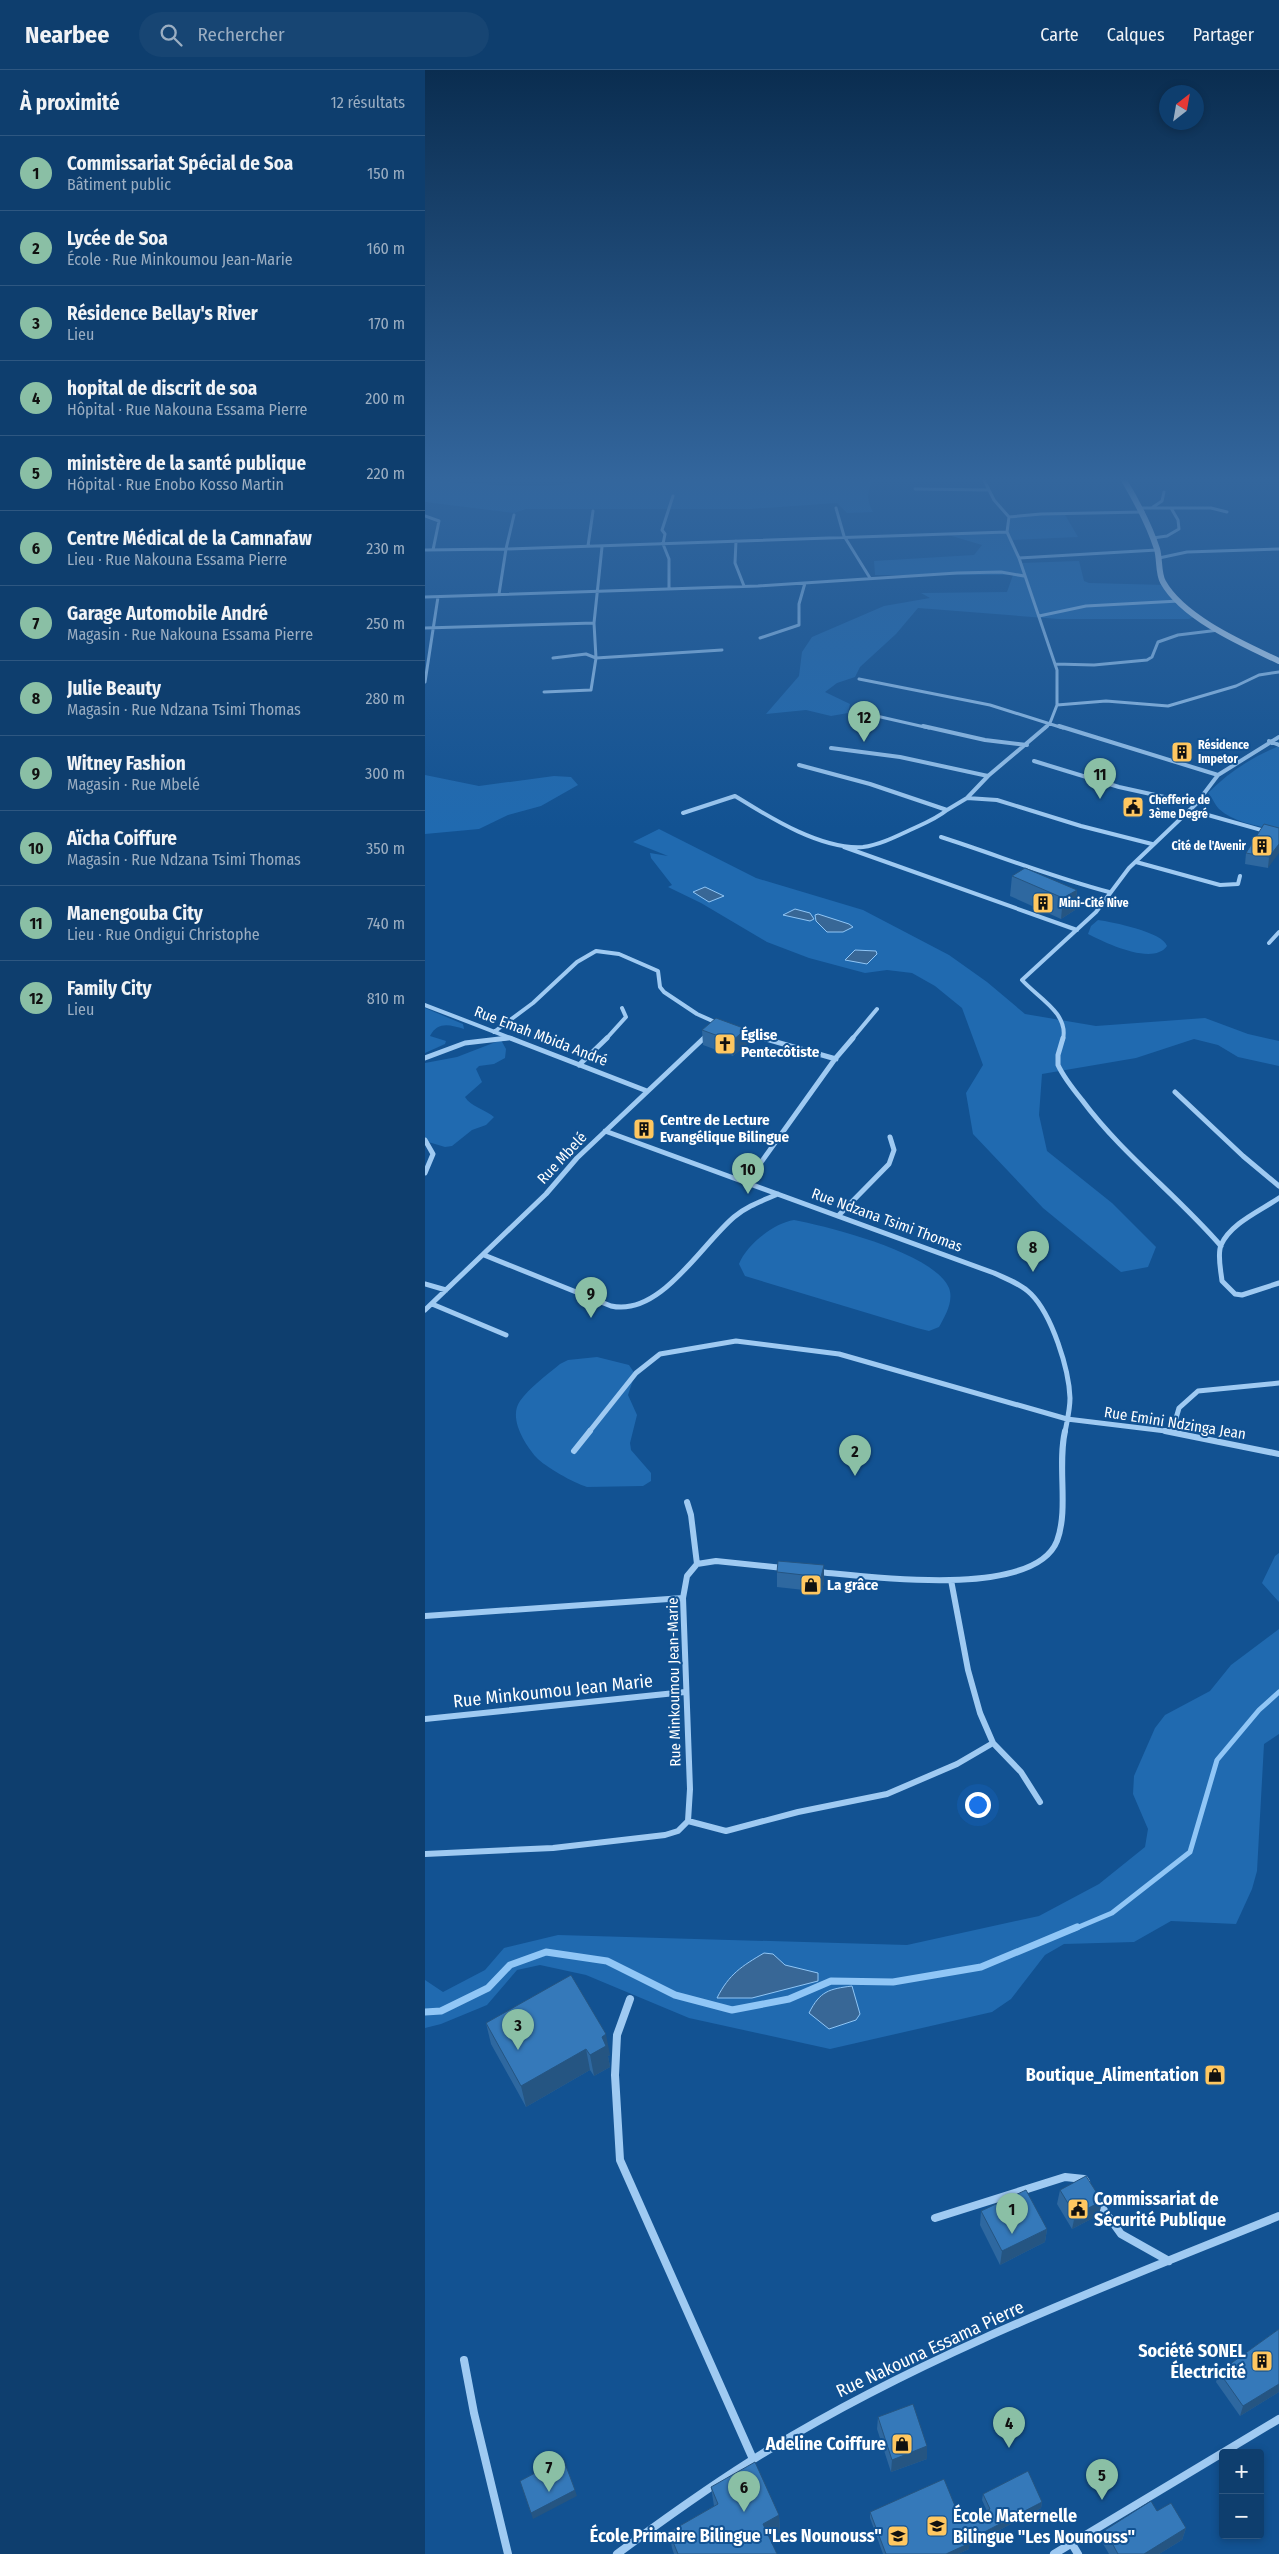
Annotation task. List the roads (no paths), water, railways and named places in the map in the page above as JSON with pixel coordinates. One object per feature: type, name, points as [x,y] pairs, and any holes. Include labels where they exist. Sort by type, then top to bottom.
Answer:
[{"type":"street","points":[[425,597],[460,596]]},
{"type":"street","points":[[544,692],[591,690],[596,658],[594,623],[597,596]]},
{"type":"street","points":[[759,638],[799,625],[799,604],[801,596]]},
{"type":"street","points":[[840,846],[876,845],[937,817],[967,798],[988,776],[1027,745],[1050,723],[1057,705],[1058,681],[1055,664],[1031,596]]},
{"type":"street","points":[[1174,596],[1221,630],[1279,662]]},
{"type":"street","points":[[425,682],[431,658],[432,628],[438,597]]},
{"type":"street","points":[[1039,616],[1061,610],[1179,601]]},
{"type":"street","points":[[425,628],[594,623]]},
{"type":"street","points":[[1055,664],[1094,665],[1147,660],[1152,657],[1158,642],[1179,635],[1221,630]]},
{"type":"street","points":[[553,658],[586,654],[596,658],[722,650]]},
{"type":"street","points":[[425,659],[431,658]]},
{"type":"street","points":[[1057,705],[1106,701],[1168,706],[1236,686],[1259,675],[1279,672]]},
{"type":"street","points":[[859,679],[962,698],[1218,775]]},
{"type":"street","points":[[872,715],[985,740],[1027,745]]},
{"type":"street","points":[[1221,1246],[1200,1221],[1159,1185],[1103,1129],[1084,1105],[1058,1067],[1058,1058],[1065,1035],[1060,1018],[1022,980],[1096,912],[1109,892],[1152,844],[1196,804],[1218,775],[1269,741],[1279,737]]},
{"type":"street","points":[[1269,741],[1279,745]]},
{"type":"street","points":[[831,748],[891,756],[988,776]]},
{"type":"street","points":[[1034,761],[1119,787],[1196,804]]},
{"type":"street","points":[[799,765],[870,784],[947,810]]},
{"type":"street","points":[[683,813],[735,796],[774,820],[840,846],[1077,930]]},
{"type":"street","points":[[967,798],[997,800],[1063,821],[1152,844]]},
{"type":"street","points":[[1190,810],[1279,836]]},
{"type":"street","points":[[941,837],[1007,858],[1066,881],[1109,892]]},
{"type":"street","points":[[1136,862],[1220,885],[1233,886],[1238,884],[1240,876]]},
{"type":"street","points":[[1269,943],[1279,932]]},
{"type":"street","points":[[494,1032],[533,1003],[577,962],[596,951],[619,954],[659,971],[662,990],[697,1014],[726,1027]]},
{"type":"street","name":"Rue Emah Mbida André","points":[[425,1004],[647,1091]]},
{"type":"street","points":[[579,1064],[620,1026],[626,1017],[622,1008]]},
{"type":"street","points":[[747,1182],[767,1157],[835,1058],[870,1021],[877,1009]]},
{"type":"street","name":"Rue Mbelé","points":[[425,1310],[546,1194],[577,1158],[719,1024]]},
{"type":"street","points":[[733,1030],[835,1058]]},
{"type":"street","points":[[425,1058],[465,1043],[511,1038]]},
{"type":"street","points":[[1175,1092],[1243,1156],[1279,1186]]},
{"type":"street","name":"Rue Ndzana Tsimi Thomas","points":[[605,1131],[994,1273],[1019,1285],[1036,1299],[1059,1348],[1068,1377],[1070,1405],[1067,1419]]},
{"type":"street","points":[[838,1216],[889,1164],[894,1150],[890,1137]]},
{"type":"street","points":[[425,1140],[433,1154],[425,1173]]},
{"type":"street","points":[[484,1255],[603,1303],[624,1309],[638,1306],[670,1286],[702,1248],[733,1218],[747,1207],[778,1194]]},
{"type":"street","points":[[1279,1198],[1242,1220],[1221,1246],[1220,1276],[1235,1294],[1242,1295],[1279,1283]]},
{"type":"street","points":[[425,1284],[446,1290]]},
{"type":"street","points":[[432,1304],[506,1335]]},
{"type":"street","name":"Rue Emini Ndzinga Jean","points":[[574,1451],[636,1374],[660,1354],[736,1341],[839,1354],[931,1382],[1067,1419],[1172,1432],[1279,1454]]},
{"type":"street","points":[[1172,1432],[1178,1407],[1187,1397],[1198,1391],[1279,1383]]},
{"type":"street","points":[[812,1571],[951,1580],[1001,1575],[1031,1568],[1048,1556],[1059,1538],[1061,1450],[1067,1419]]},
{"type":"street","points":[[687,1502],[691,1515],[697,1564],[716,1562],[793,1569]]},
{"type":"street","name":"Rue Minkoumou Jean-Marie","points":[[688,1821],[690,1789],[683,1598],[687,1576],[697,1564]]},
{"type":"street","points":[[951,1580],[970,1676],[980,1713],[993,1744],[1021,1772],[1040,1802]]},
{"type":"street","points":[[425,1616],[683,1598]]},
{"type":"street","name":"Rue Minkoumou Jean Marie","points":[[425,1719],[685,1692]]},
{"type":"street","points":[[425,1854],[553,1848],[665,1835],[678,1831],[688,1821],[726,1830],[798,1812],[887,1794],[957,1764],[993,1744]]},
{"type":"street","points":[[630,2000],[617,2035],[615,2076],[620,2160],[753,2459]]},
{"type":"street","points":[[935,2218],[1065,2178],[1084,2179],[1089,2187]]},
{"type":"street","points":[[1094,2196],[1109,2221],[1121,2234],[1169,2261]]},
{"type":"street","name":"Rue Nakouna Essama Pierre","points":[[617,2554],[684,2504],[753,2459],[845,2405],[997,2333],[1279,2216]]},
{"type":"street","points":[[464,2360],[474,2413],[508,2554]]},
{"type":"street","points":[[1054,2554],[1279,2420]]},
{"type":"street","points":[[1072,2544],[1078,2554]]},
{"type":"waterway","points":[[1074,1929],[1112,1913],[1190,1852],[1217,1760],[1259,1710],[1279,1692]]},
{"type":"waterway","points":[[425,2012],[441,2011],[488,1988],[510,1965],[546,1952],[607,1961],[675,1995],[732,2010],[789,1999],[831,1981],[893,1982],[981,1967],[1077,1927]]},
{"type":"place","name":"Family City","points":[[864,742]]},
{"type":"place","name":"Résidence Impetor","points":[[1182,752]]},
{"type":"place","name":"Manengouba City","points":[[1100,799]]},
{"type":"place","name":"Chefferie de 3ème Degré","points":[[1133,807]]},
{"type":"place","name":"Cité de l'Avenir","points":[[1262,846]]},
{"type":"place","name":"Mini-Cité Nive","points":[[1043,903]]},
{"type":"place","name":"Église Pentecôtiste","points":[[725,1044]]},
{"type":"place","name":"Centre de Lecture Evangélique Bilingue","points":[[644,1129]]},
{"type":"place","name":"Aïcha Coiffure","points":[[748,1194]]},
{"type":"place","name":"Julie Beauty","points":[[1033,1272]]},
{"type":"place","name":"Witney Fashion","points":[[591,1318]]},
{"type":"place","name":"Lycée de Soa","points":[[855,1476]]},
{"type":"place","name":"La grâce","points":[[811,1585]]},
{"type":"place","name":"Résidence Bellay's River","points":[[518,2050]]},
{"type":"place","name":"Boutique_Alimentation","points":[[1215,2075]]},
{"type":"place","name":"Commissariat de Sécurité Publique","points":[[1078,2209]]},
{"type":"place","name":"Commissariat Spécial de Soa","points":[[1012,2234]]},
{"type":"place","name":"Société SONEL Électricité","points":[[1262,2361]]},
{"type":"place","name":"Adeline Coiffure","points":[[902,2444]]},
{"type":"place","name":"hopital de discrit de soa","points":[[1009,2448]]},
{"type":"place","name":"Garage Automobile André","points":[[549,2492]]},
{"type":"place","name":"ministère de la santé publique","points":[[1102,2500]]},
{"type":"place","name":"Centre Médical de la Camnafaw","points":[[744,2512]]},
{"type":"place","name":"École Maternelle Bilingue \"Les Nounouss\"","points":[[937,2526]]},
{"type":"place","name":"École Primaire Bilingue \"Les Nounouss\"","points":[[898,2536]]}]
